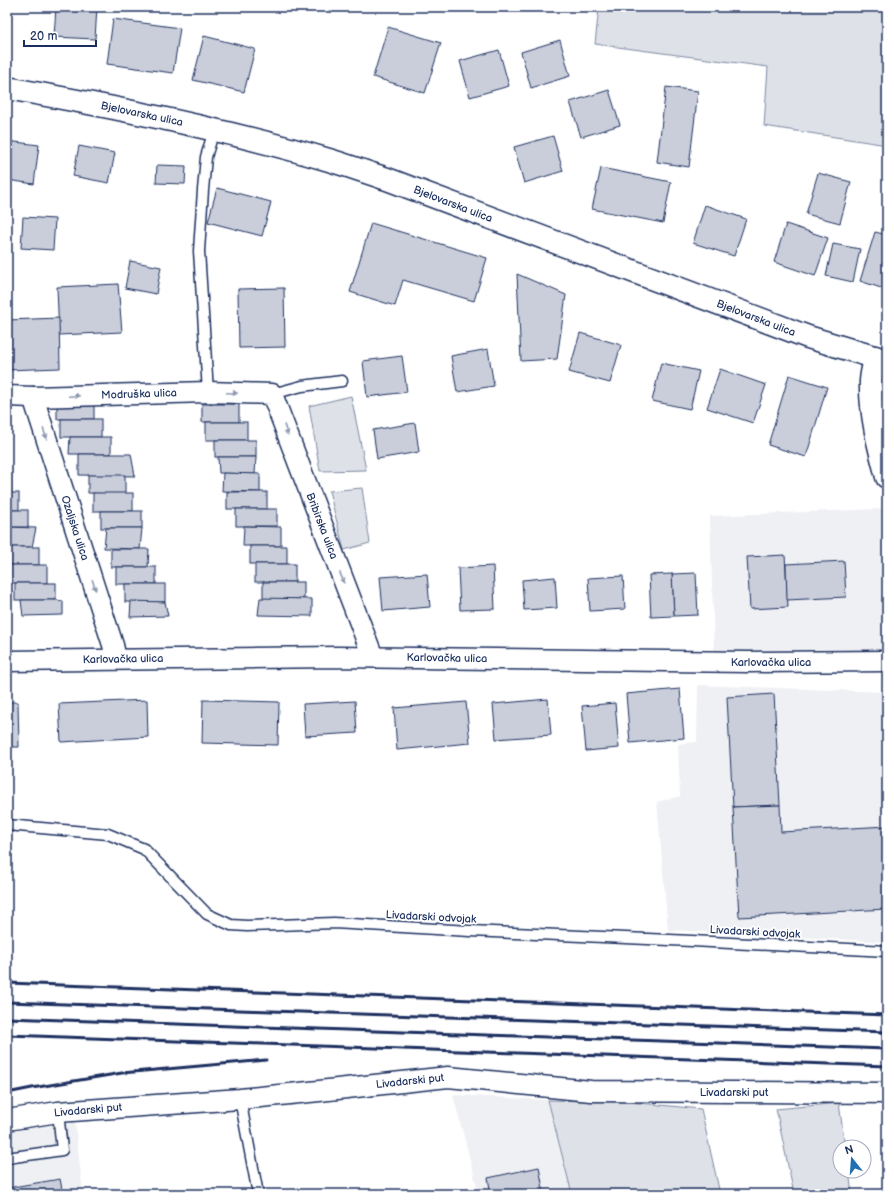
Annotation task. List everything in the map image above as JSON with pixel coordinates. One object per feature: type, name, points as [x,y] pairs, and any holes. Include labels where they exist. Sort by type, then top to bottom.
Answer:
[{"type":"main road","name":"Bjelovarska ulica","points":[[7,88],[139,113],[214,130],[315,156],[387,179],[808,337],[881,359]]},
{"type":"main road","points":[[881,359],[871,382],[877,434],[887,478]]},
{"type":"street","name":"Modruška ulica","points":[[7,396],[33,397],[208,392],[272,394]]},
{"type":"street","name":"Bribirska ulica","points":[[272,394],[373,657]]},
{"type":"street","name":"Ozaljska ulica","points":[[33,397],[113,645],[116,659]]},
{"type":"street","name":"Karlovačka ulica","points":[[7,661],[373,657],[748,662],[887,661]]},
{"type":"street","name":"Livadarski put","points":[[7,1120],[58,1112],[319,1091],[448,1077],[591,1092],[887,1093]]},
{"type":"lane","points":[[208,392],[199,251],[202,190],[206,157],[214,130]]},
{"type":"lane","points":[[272,394],[302,386],[342,381]]},
{"type":"lane","name":"Livadarski odvojak","points":[[7,825],[108,834],[144,849],[207,914],[231,925],[247,926],[334,923],[887,951]]},
{"type":"lane","points":[[240,1098],[258,1194]]},
{"type":"lane","points":[[7,1158],[62,1150],[58,1112]]},
{"type":"shaded area","points":[[599,7],[887,7],[887,145],[764,126],[768,67],[595,44]]},
{"type":"shaded area","points":[[351,396],[366,470],[320,471],[309,406]]},
{"type":"shaded area","points":[[362,488],[370,543],[344,550],[329,491]]},
{"type":"shaded area","points":[[882,509],[887,530],[887,652],[714,651],[710,516]]},
{"type":"shaded area","points":[[698,685],[887,692],[887,942],[668,930],[657,802],[680,796],[678,744],[697,742]]},
{"type":"shaded area","points":[[453,1095],[548,1100],[572,1194],[479,1194]]},
{"type":"shaded area","points":[[548,1100],[629,1102],[701,1109],[720,1194],[572,1194]]},
{"type":"shaded area","points":[[839,1103],[844,1139],[832,1139],[832,1179],[850,1179],[852,1194],[794,1194],[776,1109]]},
{"type":"shaded area","points":[[75,1123],[83,1194],[7,1194],[7,1133],[35,1127]]},
{"type":"building","points":[[7,7],[11,7],[9,28],[7,28]]},
{"type":"building","points":[[56,7],[97,7],[95,39],[54,37]]},
{"type":"building","points":[[113,19],[180,28],[173,73],[107,64]]},
{"type":"building","points":[[388,27],[441,43],[425,93],[373,77]]},
{"type":"building","points":[[204,36],[255,49],[244,92],[193,80]]},
{"type":"building","points":[[560,40],[570,76],[531,88],[521,52]]},
{"type":"building","points":[[499,50],[509,86],[470,97],[460,61]]},
{"type":"building","points":[[666,87],[698,91],[689,167],[657,162]]},
{"type":"building","points":[[609,90],[620,125],[581,137],[570,102]]},
{"type":"building","points":[[553,136],[563,171],[524,183],[514,147]]},
{"type":"building","points":[[7,141],[39,145],[34,184],[7,180]]},
{"type":"building","points":[[79,146],[115,153],[109,183],[73,176]]},
{"type":"building","points":[[157,165],[186,166],[185,184],[156,183]]},
{"type":"building","points":[[601,168],[671,182],[663,223],[592,209]]},
{"type":"building","points":[[818,173],[851,182],[840,223],[806,214]]},
{"type":"building","points":[[217,188],[271,202],[262,236],[208,222]]},
{"type":"building","points":[[705,205],[746,219],[734,256],[693,243]]},
{"type":"building","points":[[23,217],[55,219],[53,250],[21,248]]},
{"type":"building","points":[[371,223],[487,258],[474,301],[403,280],[395,306],[350,292]]},
{"type":"building","points":[[786,224],[828,238],[815,276],[774,262]]},
{"type":"building","points":[[875,232],[887,235],[887,290],[860,281]]},
{"type":"building","points":[[833,244],[860,249],[853,282],[826,276]]},
{"type":"building","points":[[130,261],[161,267],[156,294],[125,288]]},
{"type":"building","points":[[517,274],[566,295],[557,359],[521,361]]},
{"type":"building","points":[[118,284],[122,332],[59,335],[57,287]]},
{"type":"building","points":[[284,288],[285,347],[239,348],[238,289]]},
{"type":"building","points":[[59,318],[60,368],[7,370],[7,320]]},
{"type":"building","points":[[580,333],[621,345],[610,383],[569,372]]},
{"type":"building","points":[[488,349],[494,386],[457,392],[451,356]]},
{"type":"building","points":[[402,356],[407,392],[367,397],[363,361]]},
{"type":"building","points":[[661,363],[699,371],[690,409],[652,401]]},
{"type":"building","points":[[720,369],[766,385],[753,423],[707,408]]},
{"type":"building","points":[[789,375],[827,387],[806,457],[768,445]]},
{"type":"building","points":[[57,401],[94,401],[94,419],[57,419]]},
{"type":"building","points":[[202,404],[239,404],[239,422],[202,422]]},
{"type":"building","points":[[61,419],[101,419],[101,437],[61,437]]},
{"type":"building","points":[[206,422],[247,422],[247,440],[206,440]]},
{"type":"building","points":[[415,423],[419,452],[377,459],[373,430]]},
{"type":"building","points":[[70,437],[111,437],[111,454],[69,454]]},
{"type":"building","points":[[215,440],[256,440],[256,457],[215,457]]},
{"type":"building","points":[[79,454],[131,454],[135,476],[79,475]]},
{"type":"building","points":[[8,456],[8,475],[7,475]]},
{"type":"building","points":[[218,457],[256,457],[255,474],[219,473]]},
{"type":"building","points":[[223,473],[260,474],[260,492],[222,491]]},
{"type":"building","points":[[7,475],[11,475],[11,493],[7,493]]},
{"type":"building","points":[[88,475],[125,475],[125,494],[88,493]]},
{"type":"building","points":[[227,492],[267,492],[267,509],[227,509]]},
{"type":"building","points":[[7,493],[19,493],[19,510],[7,510]]},
{"type":"building","points":[[93,493],[133,493],[133,511],[93,511]]},
{"type":"building","points":[[236,509],[277,509],[277,526],[236,526]]},
{"type":"building","points":[[7,510],[28,510],[28,527],[7,527]]},
{"type":"building","points":[[101,511],[142,511],[142,528],[101,528]]},
{"type":"building","points":[[244,526],[281,527],[281,546],[243,546]]},
{"type":"building","points":[[7,527],[36,528],[32,547],[7,547]]},
{"type":"building","points":[[106,528],[142,528],[140,549],[104,548]]},
{"type":"building","points":[[250,546],[287,546],[287,564],[250,564]]},
{"type":"building","points":[[7,547],[39,547],[39,565],[7,565]]},
{"type":"building","points":[[111,549],[149,549],[148,567],[111,567]]},
{"type":"building","points":[[785,555],[788,607],[750,609],[747,557]]},
{"type":"building","points":[[844,561],[846,597],[787,600],[786,564]]},
{"type":"building","points":[[255,564],[295,564],[295,582],[255,582]]},
{"type":"building","points":[[7,565],[47,565],[47,583],[7,583]]},
{"type":"building","points":[[493,566],[495,609],[460,610],[458,568]]},
{"type":"building","points":[[116,567],[156,567],[156,584],[116,584]]},
{"type":"building","points":[[696,573],[698,615],[674,616],[672,574]]},
{"type":"building","points":[[427,574],[430,607],[383,611],[380,577]]},
{"type":"building","points":[[672,574],[674,616],[651,617],[649,575]]},
{"type":"building","points":[[623,576],[625,609],[590,611],[588,578]]},
{"type":"building","points":[[555,577],[557,608],[524,610],[522,580]]},
{"type":"building","points":[[263,582],[304,582],[304,599],[263,599]]},
{"type":"building","points":[[15,583],[56,583],[56,600],[15,600]]},
{"type":"building","points":[[125,584],[165,584],[165,602],[125,602]]},
{"type":"building","points":[[260,598],[312,599],[312,616],[258,615]]},
{"type":"building","points":[[21,600],[63,601],[63,615],[23,616]]},
{"type":"building","points":[[131,601],[165,602],[168,616],[130,617]]},
{"type":"building","points":[[680,689],[684,738],[630,743],[626,694]]},
{"type":"building","points":[[774,694],[780,805],[733,807],[727,697]]},
{"type":"building","points":[[548,699],[551,735],[496,739],[493,704]]},
{"type":"building","points":[[147,700],[148,737],[61,742],[59,704]]},
{"type":"building","points":[[203,700],[279,702],[278,745],[202,743]]},
{"type":"building","points":[[355,701],[357,733],[305,736],[303,704]]},
{"type":"building","points":[[7,702],[18,702],[19,747],[7,747]]},
{"type":"building","points":[[466,702],[470,743],[397,750],[394,708]]},
{"type":"building","points":[[615,703],[619,748],[586,751],[582,706]]},
{"type":"building","points":[[780,805],[781,832],[887,826],[887,909],[739,917],[733,807]]},
{"type":"building","points":[[539,1167],[544,1194],[491,1194],[488,1178]]},
{"type":"building","points":[[60,1179],[63,1194],[7,1194],[7,1188]]},
{"type":"railway","points":[[7,983],[887,1015]]},
{"type":"railway","points":[[7,1002],[887,1032]]},
{"type":"railway","points":[[7,1018],[887,1049]]},
{"type":"railway","points":[[7,1035],[887,1066]]},
{"type":"railway","points":[[7,1093],[122,1073],[266,1060]]}]
